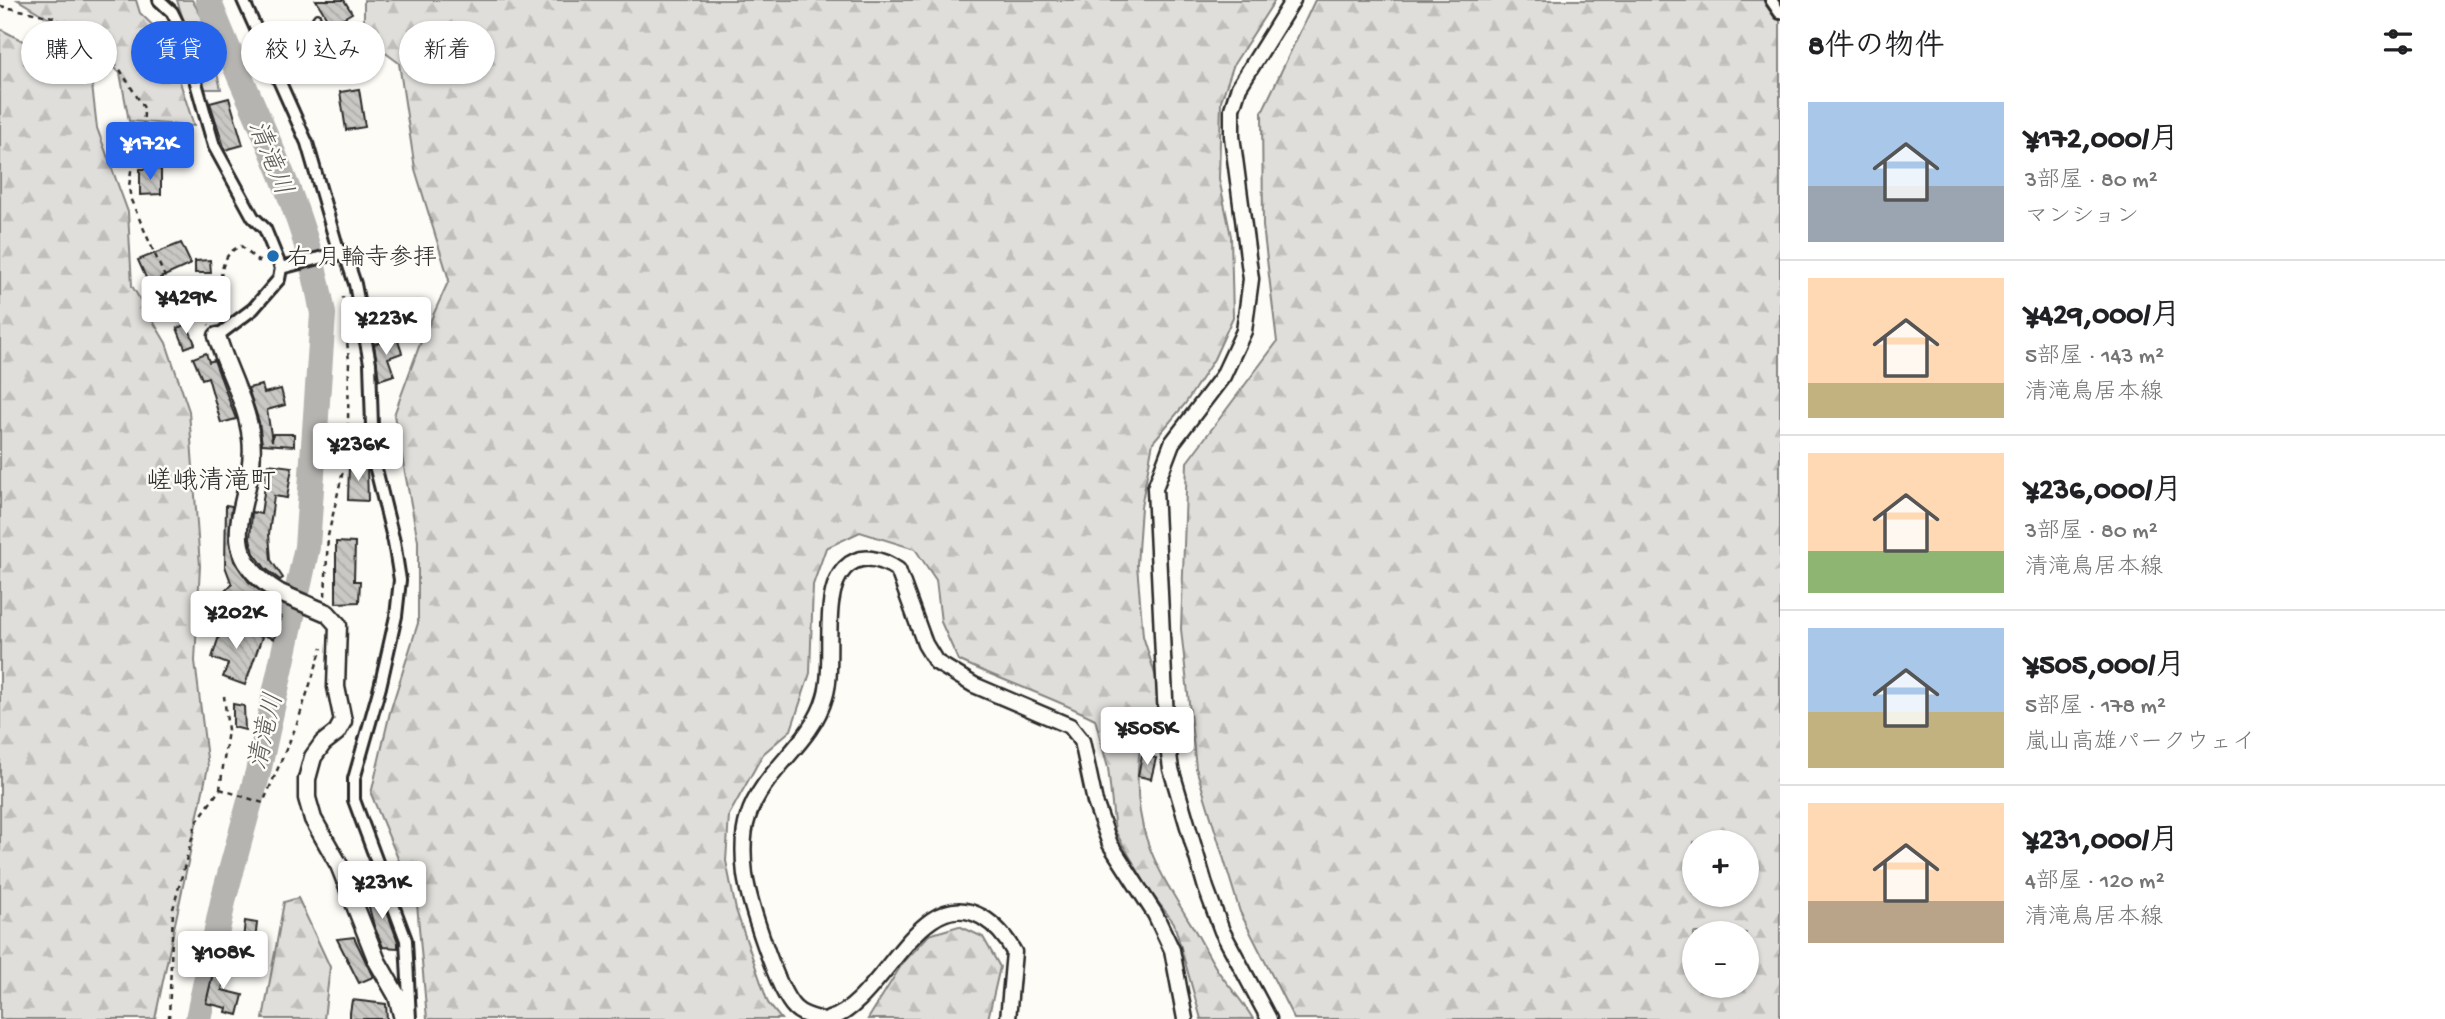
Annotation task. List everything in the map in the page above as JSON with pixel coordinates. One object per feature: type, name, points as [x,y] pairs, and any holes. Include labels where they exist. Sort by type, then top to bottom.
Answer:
[{"type":"main road","points":[[220,334],[246,421],[251,452],[239,519],[242,547],[251,571],[280,593],[327,613],[338,625],[336,687],[343,720],[337,733],[323,743],[313,757],[307,779],[307,798],[313,818],[339,865],[377,961],[397,996],[403,1019]]},
{"type":"street","points":[[159,0],[172,12],[181,30],[214,146],[253,217],[265,229],[283,268],[279,279],[253,309],[220,334]]},
{"type":"street","points":[[243,0],[253,21]]},
{"type":"street","points":[[1269,1019],[1222,931],[1171,769],[1166,726],[1155,488],[1172,443],[1223,376],[1244,331],[1251,279],[1232,135],[1232,109],[1239,88],[1293,0]]},
{"type":"street","points":[[1771,0],[1780,13]]},
{"type":"street","points":[[281,84],[307,143],[337,254],[347,260],[355,284],[370,363],[373,457],[394,542],[400,580],[397,608],[380,687],[354,779],[354,800],[403,927],[411,981],[410,1019]]},
{"type":"street","points":[[283,268],[337,254]]},
{"type":"street","points":[[818,1019],[795,1008],[772,966],[745,876],[747,817],[760,791],[798,745],[826,697],[835,585],[844,569],[855,561],[872,558],[886,561],[898,570],[925,644],[936,662],[963,679],[1070,726],[1082,741],[1096,802],[1110,844],[1155,914],[1172,950],[1185,1019]]},
{"type":"street","points":[[829,1019],[843,1015],[861,1000],[913,937],[936,916],[953,909],[973,912],[995,925],[1014,952],[1008,1019]]},
{"type":"path","points":[[0,6],[53,17],[84,36],[119,68],[144,108],[143,146],[131,171],[131,200],[168,284],[178,289],[220,334]]},
{"type":"path","points":[[220,334],[222,271],[225,258],[231,249],[241,246],[258,261]]},
{"type":"path","points":[[325,571],[328,536],[345,462],[348,422],[349,362],[344,292]]},
{"type":"path","points":[[220,789],[263,803],[297,724],[321,651]]},
{"type":"path","points":[[169,1019],[173,909],[196,823],[220,789],[228,730],[224,696]]},
{"type":"green space","points":[[18,0],[136,0],[140,13],[148,21],[131,21],[131,84],[181,84],[194,126],[129,121],[120,73],[117,70],[117,21],[53,21]]},
{"type":"green space","points":[[177,0],[192,0],[203,21],[184,21]]},
{"type":"green space","points":[[364,0],[1275,0],[1234,64],[1221,101],[1219,179],[1231,236],[1233,317],[1214,359],[1185,404],[1153,442],[1141,507],[1137,565],[1143,636],[1158,684],[1156,738],[1140,748],[1138,798],[1146,839],[1163,877],[1218,971],[1253,1019],[1201,1019],[1174,923],[1149,890],[1115,831],[1108,768],[1095,719],[958,660],[941,622],[936,580],[915,549],[860,532],[826,548],[813,585],[810,673],[791,730],[763,754],[729,815],[726,861],[736,910],[768,1003],[781,1019],[427,1019],[417,904],[371,794],[390,712],[418,623],[418,541],[394,415],[420,344],[449,280],[415,169],[402,84],[495,84],[495,21],[399,21],[399,63],[385,53],[385,21],[364,21]]},
{"type":"green space","points":[[1315,0],[1780,0],[1780,1019],[1294,1019],[1240,912],[1196,768],[1181,629],[1187,462],[1277,342],[1263,226],[1262,112]]},
{"type":"green space","points":[[0,29],[21,40],[21,84],[92,85],[97,128],[128,212],[132,286],[166,343],[189,411],[200,566],[195,661],[208,767],[155,1019],[0,1019]]},
{"type":"green space","points":[[203,84],[220,84],[221,89],[205,89]]},
{"type":"green space","points":[[298,898],[330,967],[324,1019],[263,1019],[284,902]]},
{"type":"green space","points":[[959,926],[983,937],[1000,967],[988,1019],[868,1019],[902,964],[929,935]]},
{"type":"building","points":[[316,0],[344,0],[352,13],[338,21],[329,21]]},
{"type":"building","points":[[359,89],[365,127],[346,130],[340,92]]},
{"type":"building","points":[[229,98],[243,145],[225,150],[210,103]]},
{"type":"building","points":[[140,169],[161,169],[161,194],[140,195]]},
{"type":"building","points":[[181,243],[191,264],[160,278],[162,284],[151,289],[138,260]]},
{"type":"building","points":[[210,260],[211,273],[195,273],[195,261]]},
{"type":"building","points":[[187,324],[195,344],[185,348],[177,328]]},
{"type":"building","points":[[397,338],[402,353],[388,358],[394,375],[379,380],[374,344]]},
{"type":"building","points":[[206,353],[209,362],[214,360],[236,419],[221,423],[208,377],[202,379],[193,358]]},
{"type":"building","points":[[262,385],[264,393],[281,389],[285,405],[267,410],[272,441],[273,434],[294,434],[294,446],[262,444],[259,422],[248,388]]},
{"type":"building","points":[[268,464],[292,467],[287,498],[274,496],[269,534],[271,560],[283,578],[280,580],[265,568],[254,553],[250,539],[252,512],[261,514]]},
{"type":"building","points":[[349,465],[367,465],[368,501],[348,500]]},
{"type":"building","points":[[226,505],[232,506],[229,540],[234,561],[249,582],[264,594],[239,614],[222,593],[232,585],[225,566]]},
{"type":"building","points":[[336,542],[355,543],[354,581],[360,581],[359,602],[336,603]]},
{"type":"building","points":[[267,612],[281,617],[274,639],[260,634]]},
{"type":"building","points":[[217,621],[262,637],[245,685],[223,677],[228,664],[212,658],[219,636],[214,634]]},
{"type":"building","points":[[233,704],[244,706],[245,730],[233,727]]},
{"type":"building","points":[[1142,755],[1156,758],[1151,779],[1138,776]]},
{"type":"building","points":[[380,892],[398,948],[383,947],[374,926],[366,896]]},
{"type":"building","points":[[245,921],[257,923],[255,941],[243,940]]},
{"type":"building","points":[[354,937],[373,977],[359,983],[337,939]]},
{"type":"building","points":[[216,960],[228,963],[222,990],[243,995],[238,1015],[226,1012],[227,1008],[206,1003]]},
{"type":"building","points":[[352,1000],[386,1004],[387,1019],[349,1019]]},
{"type":"waterway","name":"清滝川","points":[[198,1019],[224,897],[258,772],[307,547],[323,314],[315,273],[289,193],[208,0]]},
{"type":"place","name":"右 月輪寺参拝","points":[[273,256]]},
{"type":"district","name":"嵯峨清滝町","points":[[211,479]]}]
